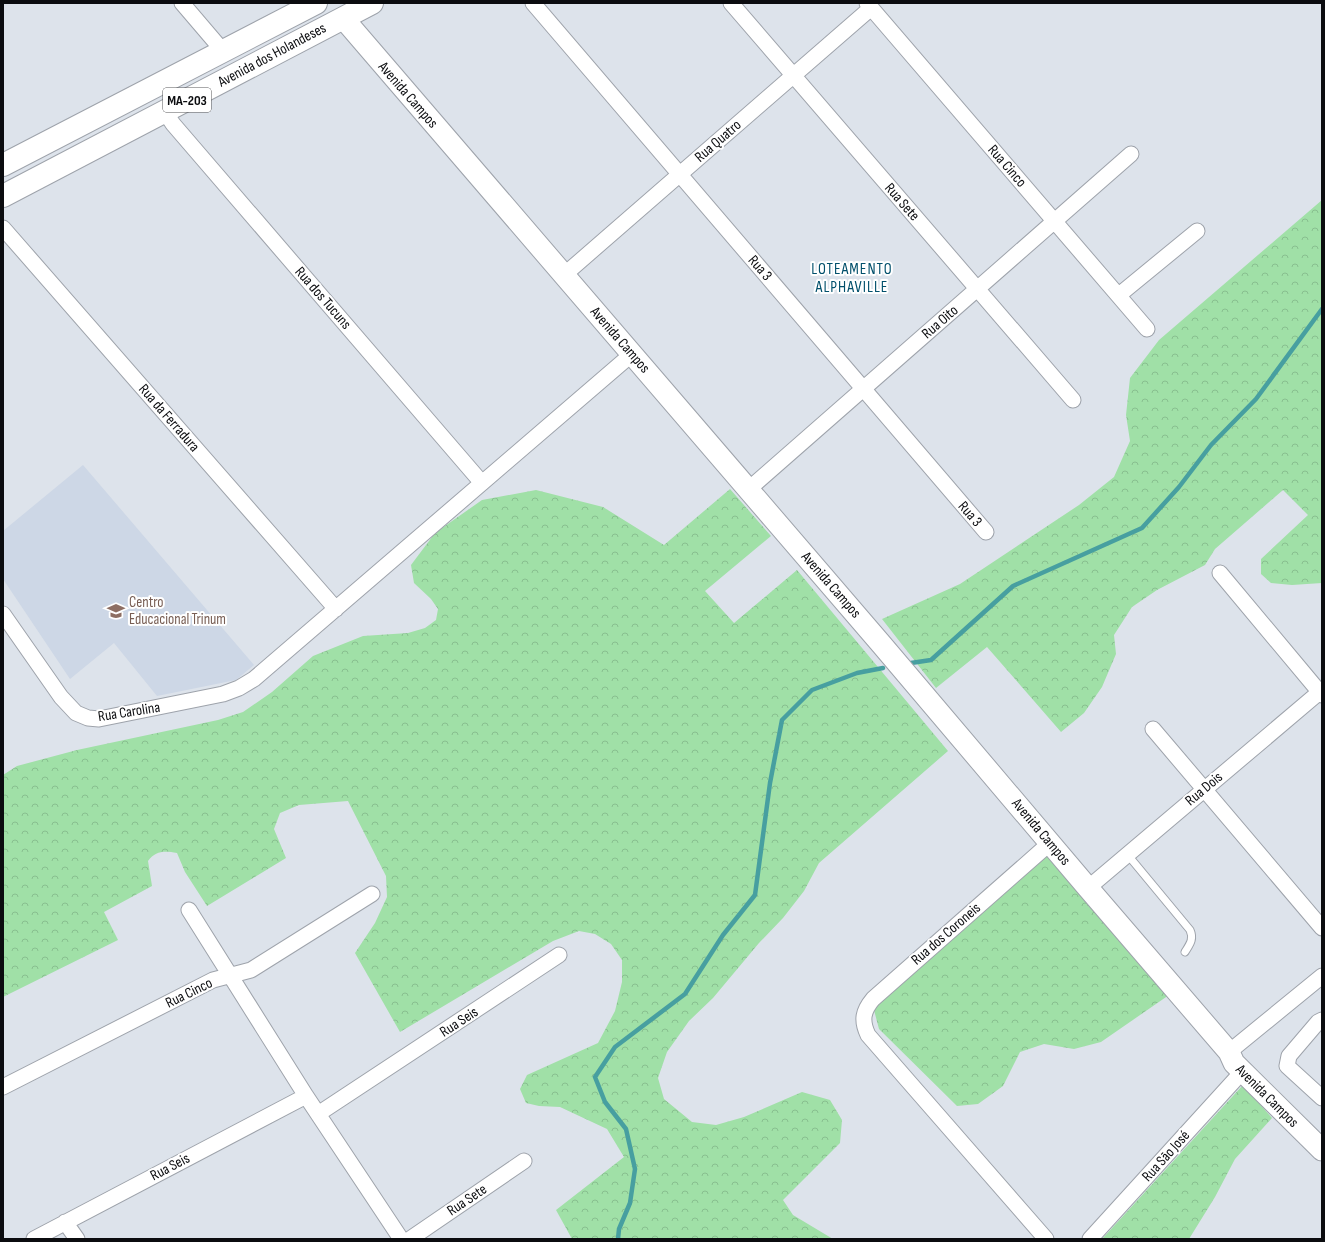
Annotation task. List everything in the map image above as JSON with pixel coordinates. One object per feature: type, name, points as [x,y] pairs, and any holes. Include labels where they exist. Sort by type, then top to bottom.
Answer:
[{"type":"main road","name":"Avenida dos Holandeses","points":[[3,165],[316,3]]},
{"type":"main road","name":"Avenida dos Holandeses","points":[[3,196],[372,3]]},
{"type":"street","points":[[182,3],[223,51]]},
{"type":"street","name":"Rua 3","points":[[533,3],[986,532]]},
{"type":"street","name":"Rua Sete","points":[[731,3],[1073,400]]},
{"type":"street","name":"Rua Quatro","points":[[564,276],[793,75],[869,5]]},
{"type":"street","name":"Rua Cinco","points":[[869,5],[1147,329]]},
{"type":"street","name":"Avenida Campos","points":[[343,18],[1230,1052],[1234,1063],[1322,1150]]},
{"type":"street","name":"Rua dos Tucuns","points":[[165,112],[178,130],[482,483]]},
{"type":"street","name":"Rua Oito","points":[[748,489],[1131,154]]},
{"type":"street","name":"Rua da Ferradura","points":[[3,228],[336,609]]},
{"type":"street","points":[[1119,296],[1197,231]]},
{"type":"street","name":"Rua Carolina","points":[[3,614],[61,697],[76,713],[88,718],[100,719],[223,694],[239,688],[254,679],[632,354]]},
{"type":"street","points":[[1220,573],[1321,692]]},
{"type":"street","name":"Rua Dois","points":[[1088,888],[1205,788],[1321,692]]},
{"type":"street","points":[[1153,729],[1205,788],[1322,928]]},
{"type":"street","name":"Rua dos Coroneis","points":[[1046,1239],[868,1035],[864,1027],[863,1018],[865,1008],[873,999],[1050,843]]},
{"type":"street","name":"Rua Cinco","points":[[3,1087],[213,980],[251,970],[372,894]]},
{"type":"street","points":[[189,910],[229,976],[306,1096],[401,1239]]},
{"type":"street","name":"Rua Seis","points":[[318,1114],[559,956]]},
{"type":"street","points":[[1230,1052],[1322,976]]},
{"type":"street","points":[[1322,1020],[1318,1022],[1289,1056],[1286,1063],[1287,1066],[1322,1098]]},
{"type":"street","name":"Rua São José","points":[[1090,1239],[1242,1072]]},
{"type":"street","name":"Rua Seis","points":[[34,1239],[306,1096]]},
{"type":"street","name":"Rua Sete","points":[[410,1239],[524,1162]]},
{"type":"street","points":[[65,1222],[76,1239]]},
{"type":"lane","points":[[1127,854],[1190,930],[1192,936],[1191,943],[1185,952]]},
{"type":"shaded area","name":"Centro Educacional Trinum","points":[[83,465],[254,665],[236,680],[157,696],[114,643],[70,679],[3,579],[3,531]]},
{"type":"green space","points":[[1322,200],[1322,583],[1292,585],[1271,583],[1261,574],[1261,559],[1308,515],[1283,490],[1215,549],[1205,565],[1157,590],[1132,607],[1114,635],[1116,654],[1102,687],[1084,713],[1061,732],[987,647],[936,688],[882,619],[960,584],[1079,505],[1114,477],[1130,441],[1126,415],[1130,378],[1159,340]]},
{"type":"green space","points":[[730,489],[771,536],[705,591],[734,623],[797,570],[948,751],[819,863],[804,891],[783,918],[759,943],[713,998],[689,1021],[667,1052],[658,1078],[664,1099],[692,1122],[716,1125],[744,1117],[802,1092],[830,1100],[842,1120],[840,1143],[783,1200],[793,1215],[833,1239],[572,1239],[556,1210],[624,1157],[607,1129],[560,1107],[539,1106],[526,1103],[520,1089],[527,1075],[598,1043],[615,1011],[622,982],[622,960],[611,944],[595,934],[579,931],[553,941],[400,1032],[355,953],[375,923],[387,897],[386,876],[348,801],[299,805],[280,813],[274,829],[286,858],[207,906],[185,872],[177,853],[161,852],[154,855],[148,861],[152,886],[104,912],[118,940],[3,997],[3,775],[17,766],[77,750],[218,720],[243,712],[272,692],[313,656],[363,636],[408,633],[425,628],[436,620],[438,609],[431,599],[414,583],[411,565],[435,533],[482,500],[536,490],[603,507],[664,545]]},
{"type":"green space","points":[[1047,853],[1169,995],[1101,1042],[1074,1049],[1044,1044],[1020,1052],[1003,1086],[978,1104],[957,1106],[879,1029],[874,1010],[875,1002]]},
{"type":"green space","points":[[1243,1085],[1272,1118],[1235,1159],[1215,1197],[1189,1239],[1102,1239]]},
{"type":"waterway","points":[[911,663],[931,660],[1013,586],[1142,528],[1179,487],[1211,445],[1256,399],[1322,309]]},
{"type":"waterway","points":[[618,1239],[619,1229],[630,1203],[635,1169],[626,1129],[605,1102],[595,1077],[615,1047],[685,994],[723,935],[755,895],[770,783],[782,720],[812,690],[857,673],[883,668]]},
{"type":"place","name":"Centro Educacional Trinum","points":[[116,611]]},
{"type":"district","name":"LOTEAMENTO ALPHAVILLE","points":[[852,278]]}]
